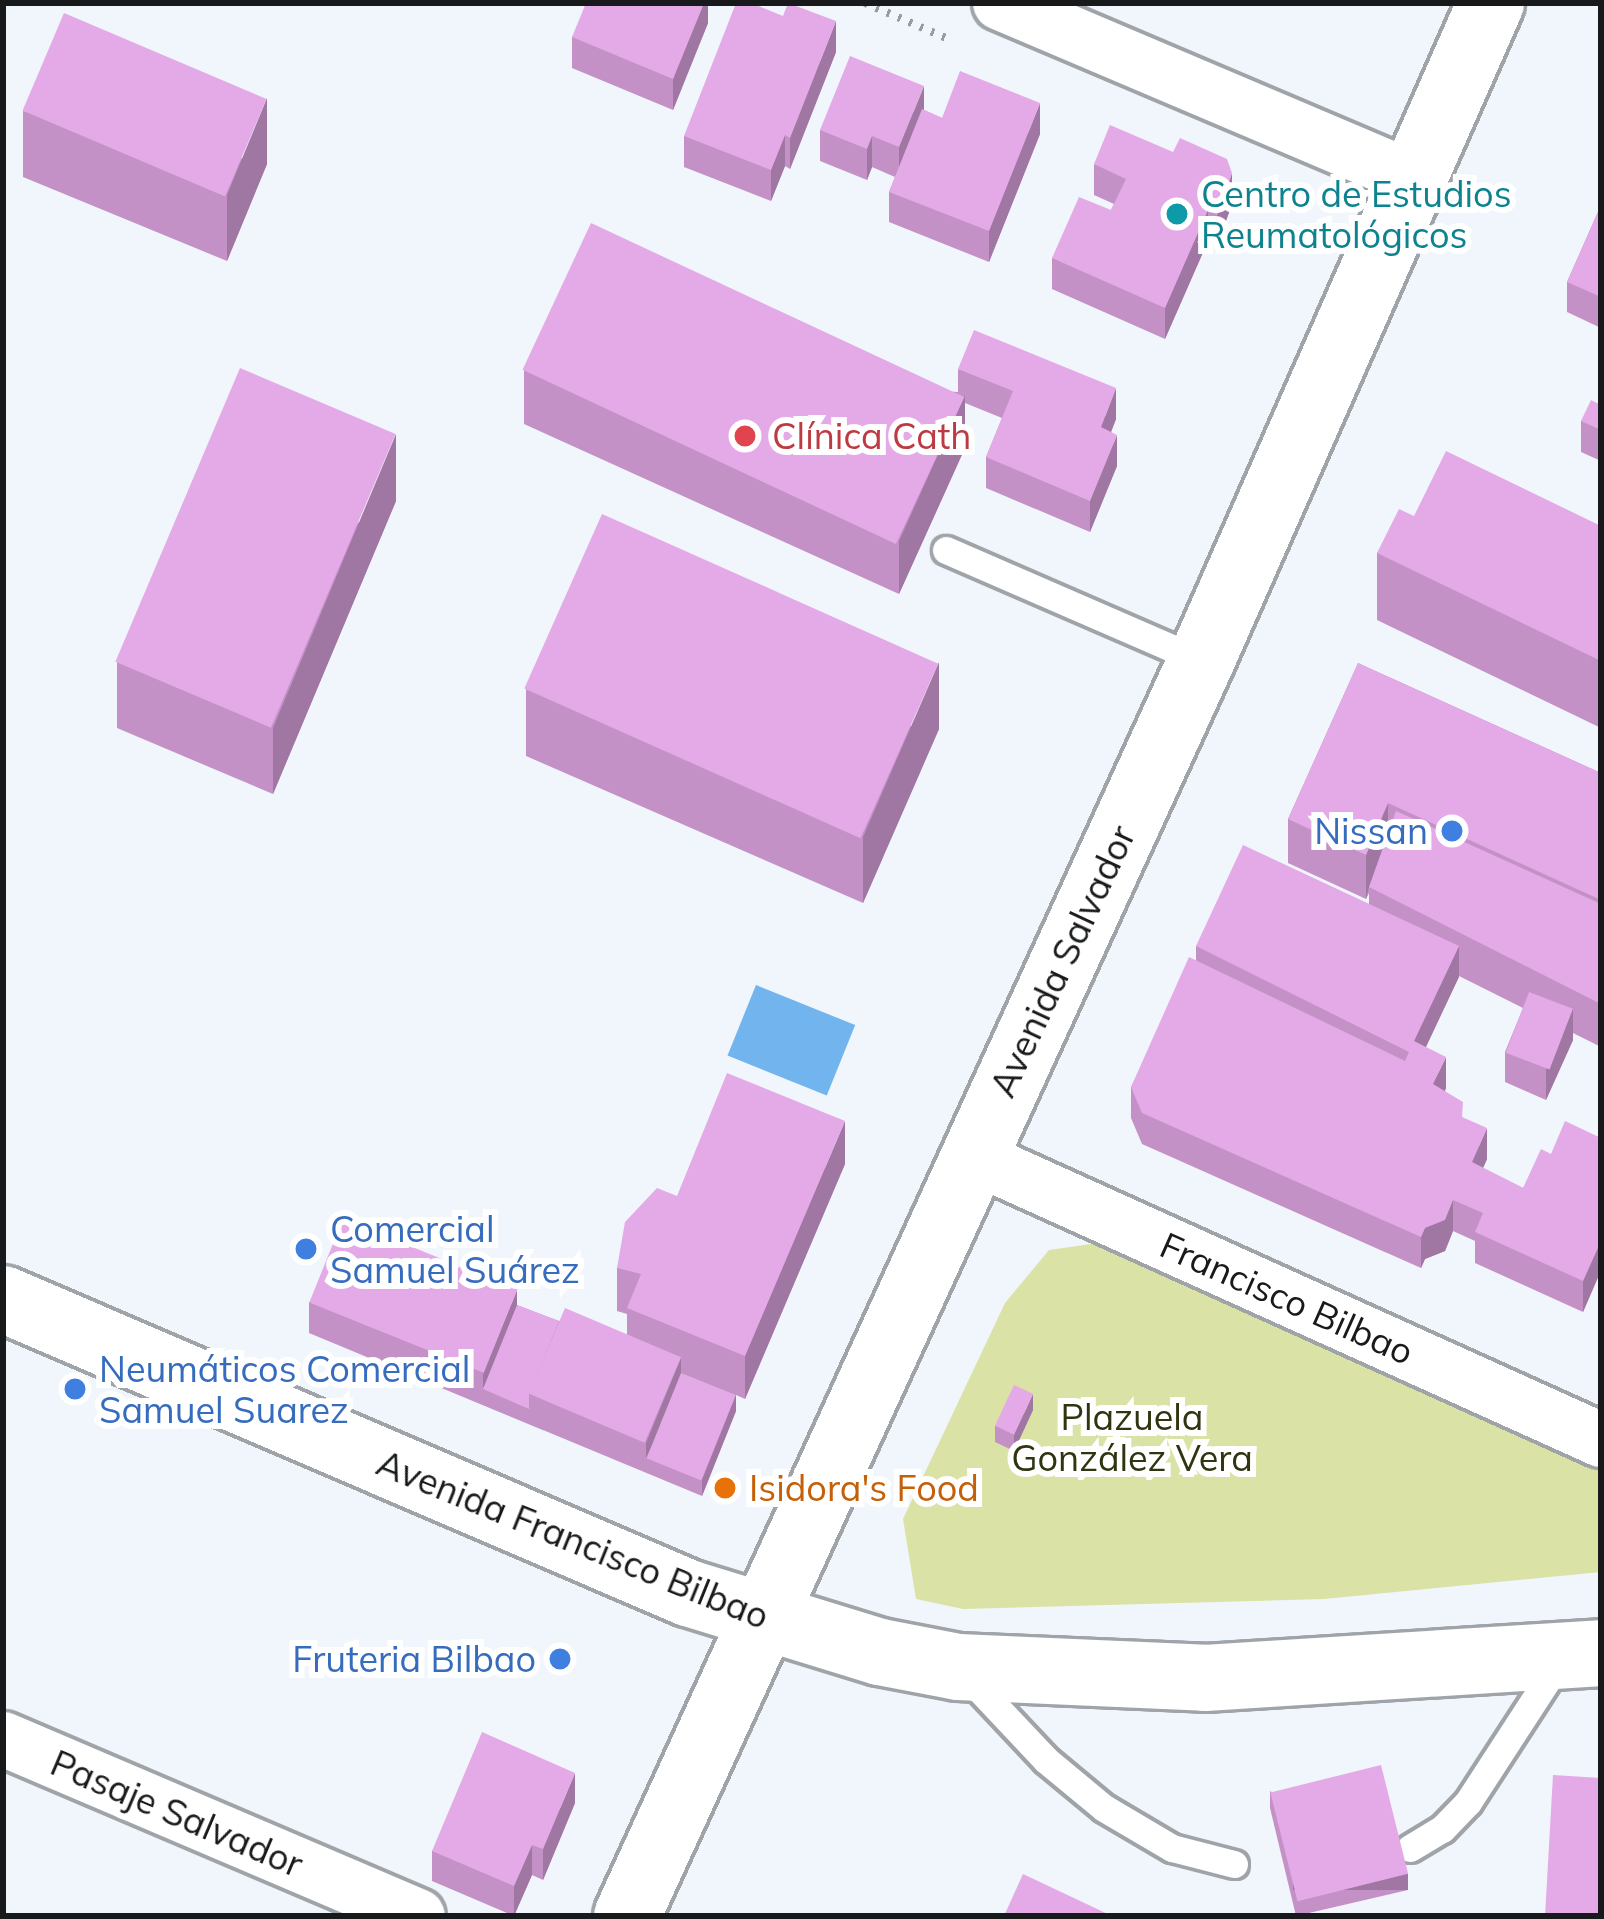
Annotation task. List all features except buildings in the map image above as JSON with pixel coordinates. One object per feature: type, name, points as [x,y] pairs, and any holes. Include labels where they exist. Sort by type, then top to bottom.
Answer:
[{"type":"main road","name":"Avenida Salvador","points":[[627,1916],[1201,661],[1491,3]]},
{"type":"main road","name":"Avenida Francisco Bilbao","points":[[3,1299],[688,1593],[762,1619],[958,1667],[1205,1678],[1583,1653]]},
{"type":"street","points":[[1000,3],[1414,179]]},
{"type":"street","name":"Francisco Bilbao","points":[[972,1156],[1601,1440]]},
{"type":"street","name":"Pasaje Salvador","points":[[3,1739],[418,1916]]},
{"type":"lane","points":[[946,550],[1201,661]]},
{"type":"lane","points":[[1410,1848],[1442,1829],[1468,1802],[1583,1653]]},
{"type":"lane","points":[[958,1667],[1046,1760],[1104,1808],[1172,1848],[1234,1864]]},
{"type":"green space","name":"Plazuela González Vera","points":[[1105,1242],[1601,1470],[1601,1572],[1324,1599],[963,1609],[916,1599],[903,1519],[1005,1303],[1049,1250]]},
{"type":"water","points":[[756,985],[855,1025],[827,1096],[728,1055]]},
{"type":"place","name":"Centro de Estudios Reumatológicos","points":[[1177,214]]},
{"type":"place","name":"Clínica Cath","points":[[745,436]]},
{"type":"place","name":"Nissan","points":[[1452,831]]},
{"type":"place","name":"Comercial Samuel Suárez","points":[[306,1249]]},
{"type":"place","name":"Neumáticos Comercial Samuel Suarez","points":[[75,1389]]},
{"type":"place","name":"Isidora's Food","points":[[725,1488]]},
{"type":"place","name":"Fruteria Bilbao","points":[[560,1659]]}]
